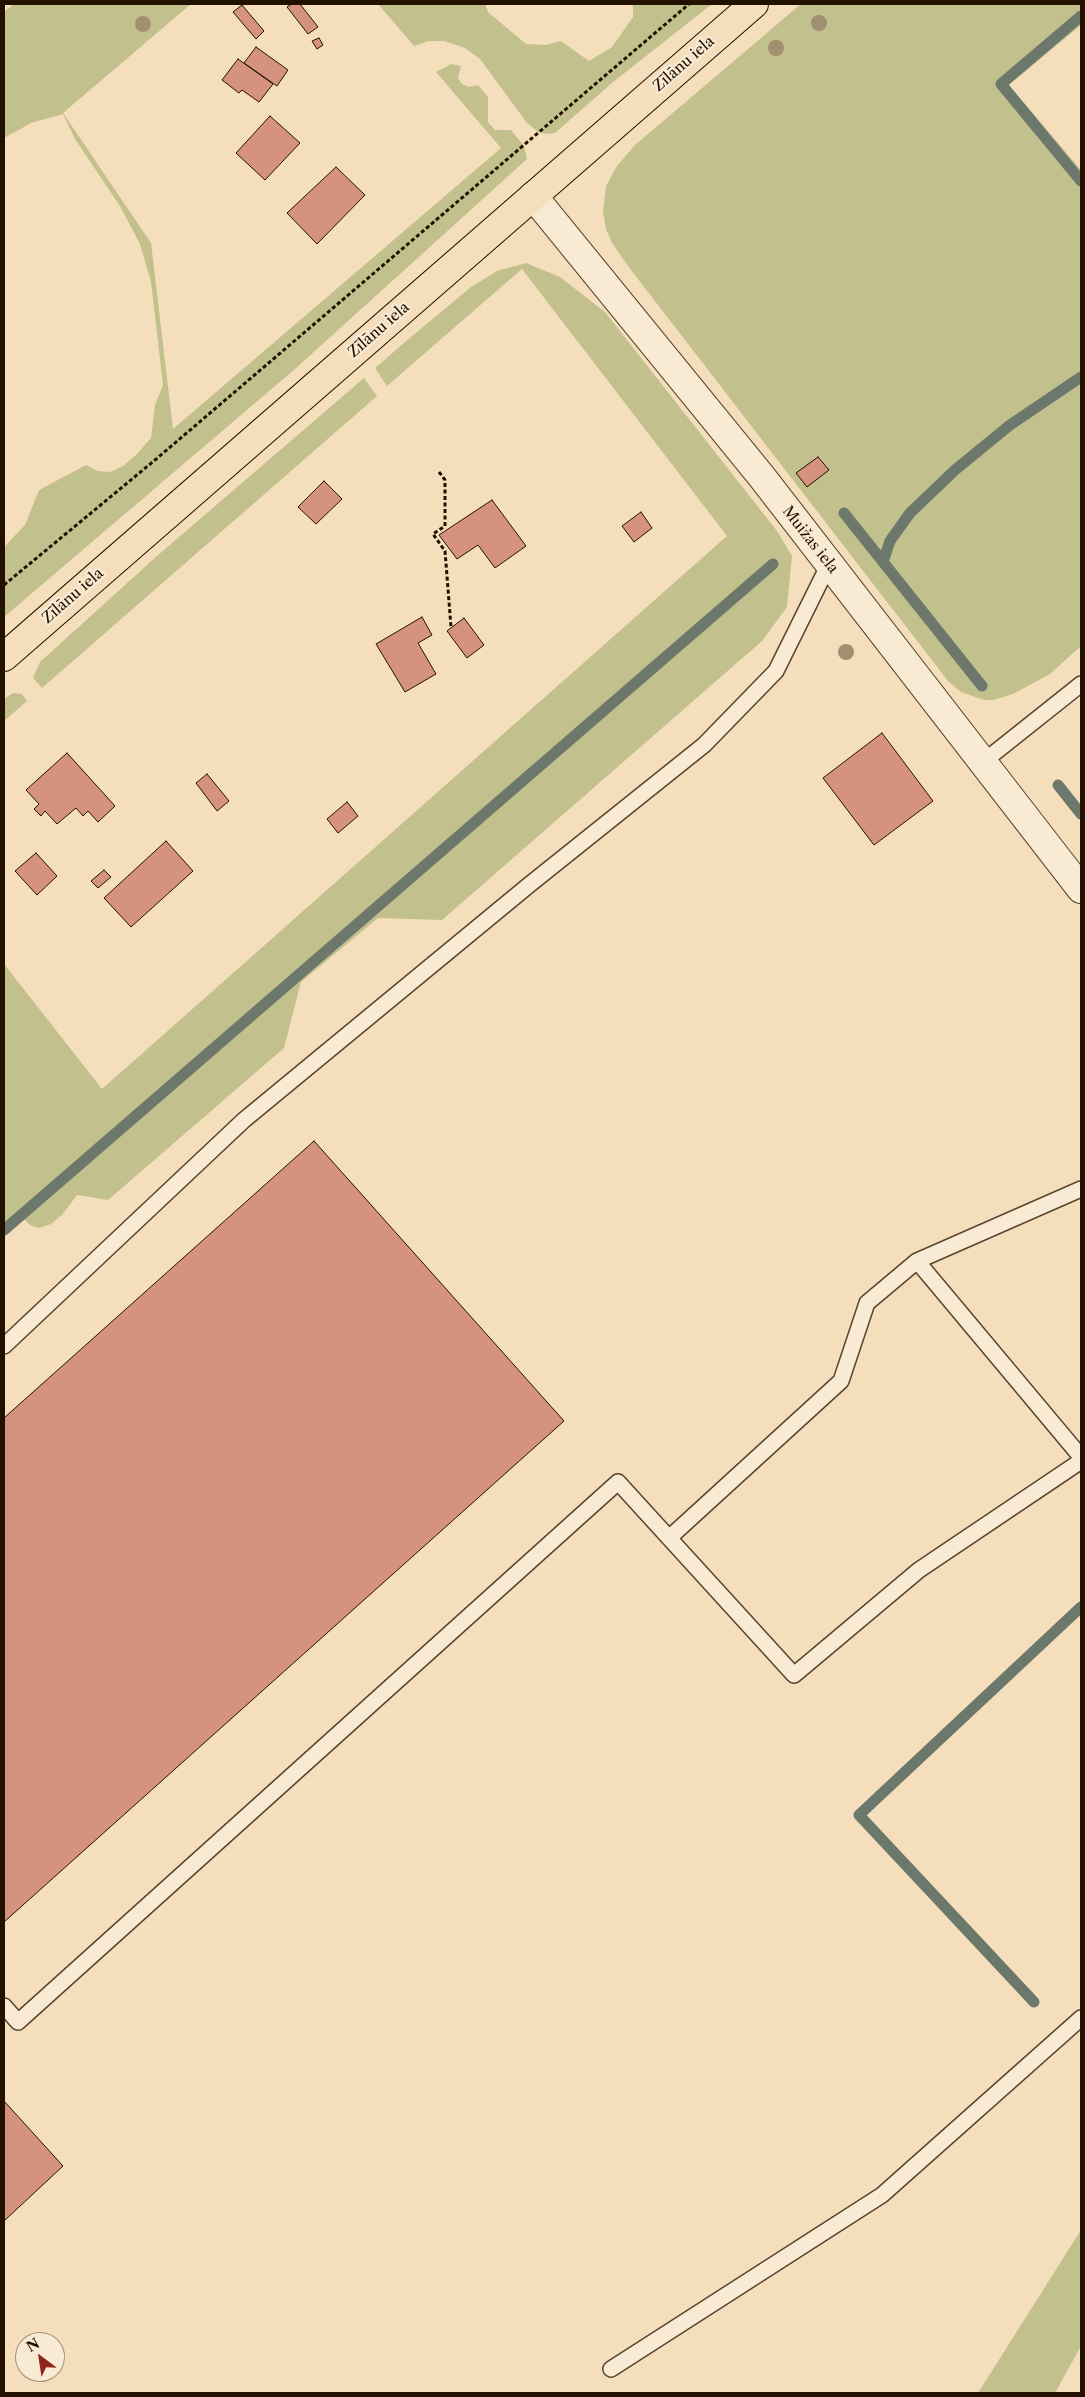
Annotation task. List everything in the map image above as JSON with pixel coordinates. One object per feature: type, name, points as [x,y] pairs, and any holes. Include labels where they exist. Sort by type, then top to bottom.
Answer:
[{"type":"highway","name":"Zīlānu iela","points":[[4,657],[754,4]]},
{"type":"street","name":"Muižas iela","points":[[533,196],[762,477],[1081,889]]},
{"type":"lane","points":[[4,1346],[244,1120],[529,885],[704,745],[776,671],[829,564]]},
{"type":"lane","points":[[983,762],[1081,684]]},
{"type":"lane","points":[[669,1538],[841,1381],[868,1303],[917,1261],[1081,1189]]},
{"type":"lane","points":[[917,1261],[1081,1457]]},
{"type":"lane","points":[[4,2006],[18,2022],[618,1482],[794,1675],[919,1570],[1081,1461]]},
{"type":"lane","points":[[611,2369],[882,2195],[1081,2018]]},
{"type":"path","points":[[4,585],[155,460],[689,4]]},
{"type":"path","points":[[439,472],[445,480],[445,526],[433,534],[445,552],[451,628]]},
{"type":"shaded area","points":[[14,4],[191,4],[63,113],[151,243],[173,429],[501,148],[436,72],[451,64],[461,66],[458,78],[462,84],[469,87],[478,85],[488,97],[488,122],[495,130],[511,130],[524,146],[527,159],[295,369],[4,617],[4,547],[25,525],[39,490],[86,465],[97,471],[110,472],[123,466],[151,438],[155,405],[163,385],[151,282],[140,244],[120,206],[75,139],[63,114],[31,123],[4,138],[4,12]]},
{"type":"shaded area","points":[[378,4],[485,4],[488,12],[526,44],[546,45],[561,41],[589,61],[612,47],[633,17],[633,4],[712,4],[613,82],[555,133],[547,134],[538,132],[527,123],[480,59],[465,48],[444,41],[428,41],[414,46]]},
{"type":"shaded area","points":[[801,4],[1081,4],[1081,25],[1009,85],[1081,170],[1081,646],[1050,674],[1013,694],[994,700],[984,700],[961,692],[948,681],[631,270],[612,243],[606,229],[603,212],[606,186],[617,166],[635,145]]},
{"type":"shaded area","points":[[526,263],[560,277],[605,312],[777,531],[792,556],[787,607],[762,641],[442,920],[378,918],[301,982],[284,1048],[108,1200],[77,1195],[62,1215],[51,1224],[39,1228],[30,1225],[20,1215],[4,1230],[4,964],[102,1089],[727,536],[522,269],[387,386],[375,368],[471,287],[497,271]]},
{"type":"shaded area","points":[[364,378],[377,396],[42,688],[33,678],[40,662],[157,556]]},
{"type":"shaded area","points":[[13,693],[22,694],[27,701],[4,721],[4,699]]},
{"type":"shaded area","points":[[1081,2230],[1081,2346],[1055,2393],[978,2393]]},
{"type":"building","points":[[292,4],[300,4],[318,27],[308,34],[287,7]]},
{"type":"building","points":[[242,5],[264,31],[256,39],[233,12]]},
{"type":"building","points":[[319,38],[323,45],[317,49],[312,41]]},
{"type":"building","points":[[256,47],[288,70],[277,86],[244,63]]},
{"type":"building","points":[[238,59],[273,84],[259,102],[242,90],[239,93],[222,80]]},
{"type":"building","points":[[270,116],[300,143],[265,180],[236,153]]},
{"type":"building","points":[[336,167],[365,195],[317,244],[287,213]]},
{"type":"building","points":[[818,457],[829,470],[807,487],[796,473]]},
{"type":"building","points":[[324,481],[342,499],[316,524],[298,507]]},
{"type":"building","points":[[492,500],[526,546],[495,568],[478,545],[457,559],[439,535]]},
{"type":"building","points":[[641,512],[652,528],[634,542],[622,526]]},
{"type":"building","points":[[422,617],[432,635],[418,643],[436,674],[405,692],[376,644]]},
{"type":"building","points":[[464,618],[484,645],[467,658],[447,631]]},
{"type":"building","points":[[882,733],[933,801],[874,845],[823,778]]},
{"type":"building","points":[[67,753],[115,806],[98,822],[88,811],[83,816],[76,808],[57,824],[45,811],[41,816],[34,809],[39,804],[26,790]]},
{"type":"building","points":[[207,774],[229,801],[217,811],[196,783]]},
{"type":"building","points":[[347,802],[358,816],[338,833],[327,819]]},
{"type":"building","points":[[166,841],[193,871],[131,927],[104,898]]},
{"type":"building","points":[[36,853],[57,876],[37,895],[15,871]]},
{"type":"building","points":[[104,870],[111,877],[98,888],[91,881]]},
{"type":"building","points":[[314,1141],[564,1421],[4,1922],[4,1418]]},
{"type":"building","points":[[4,2101],[63,2166],[4,2221]]},
{"type":"waterway","points":[[1081,16],[1001,84],[1081,181]]},
{"type":"waterway","points":[[883,562],[890,541],[910,513],[955,470],[1010,425],[1081,377]]},
{"type":"waterway","points":[[844,513],[982,686]]},
{"type":"waterway","points":[[4,1230],[773,564]]},
{"type":"waterway","points":[[1058,785],[1081,814]]},
{"type":"waterway","points":[[1034,2002],[859,1815],[1081,1607]]}]
